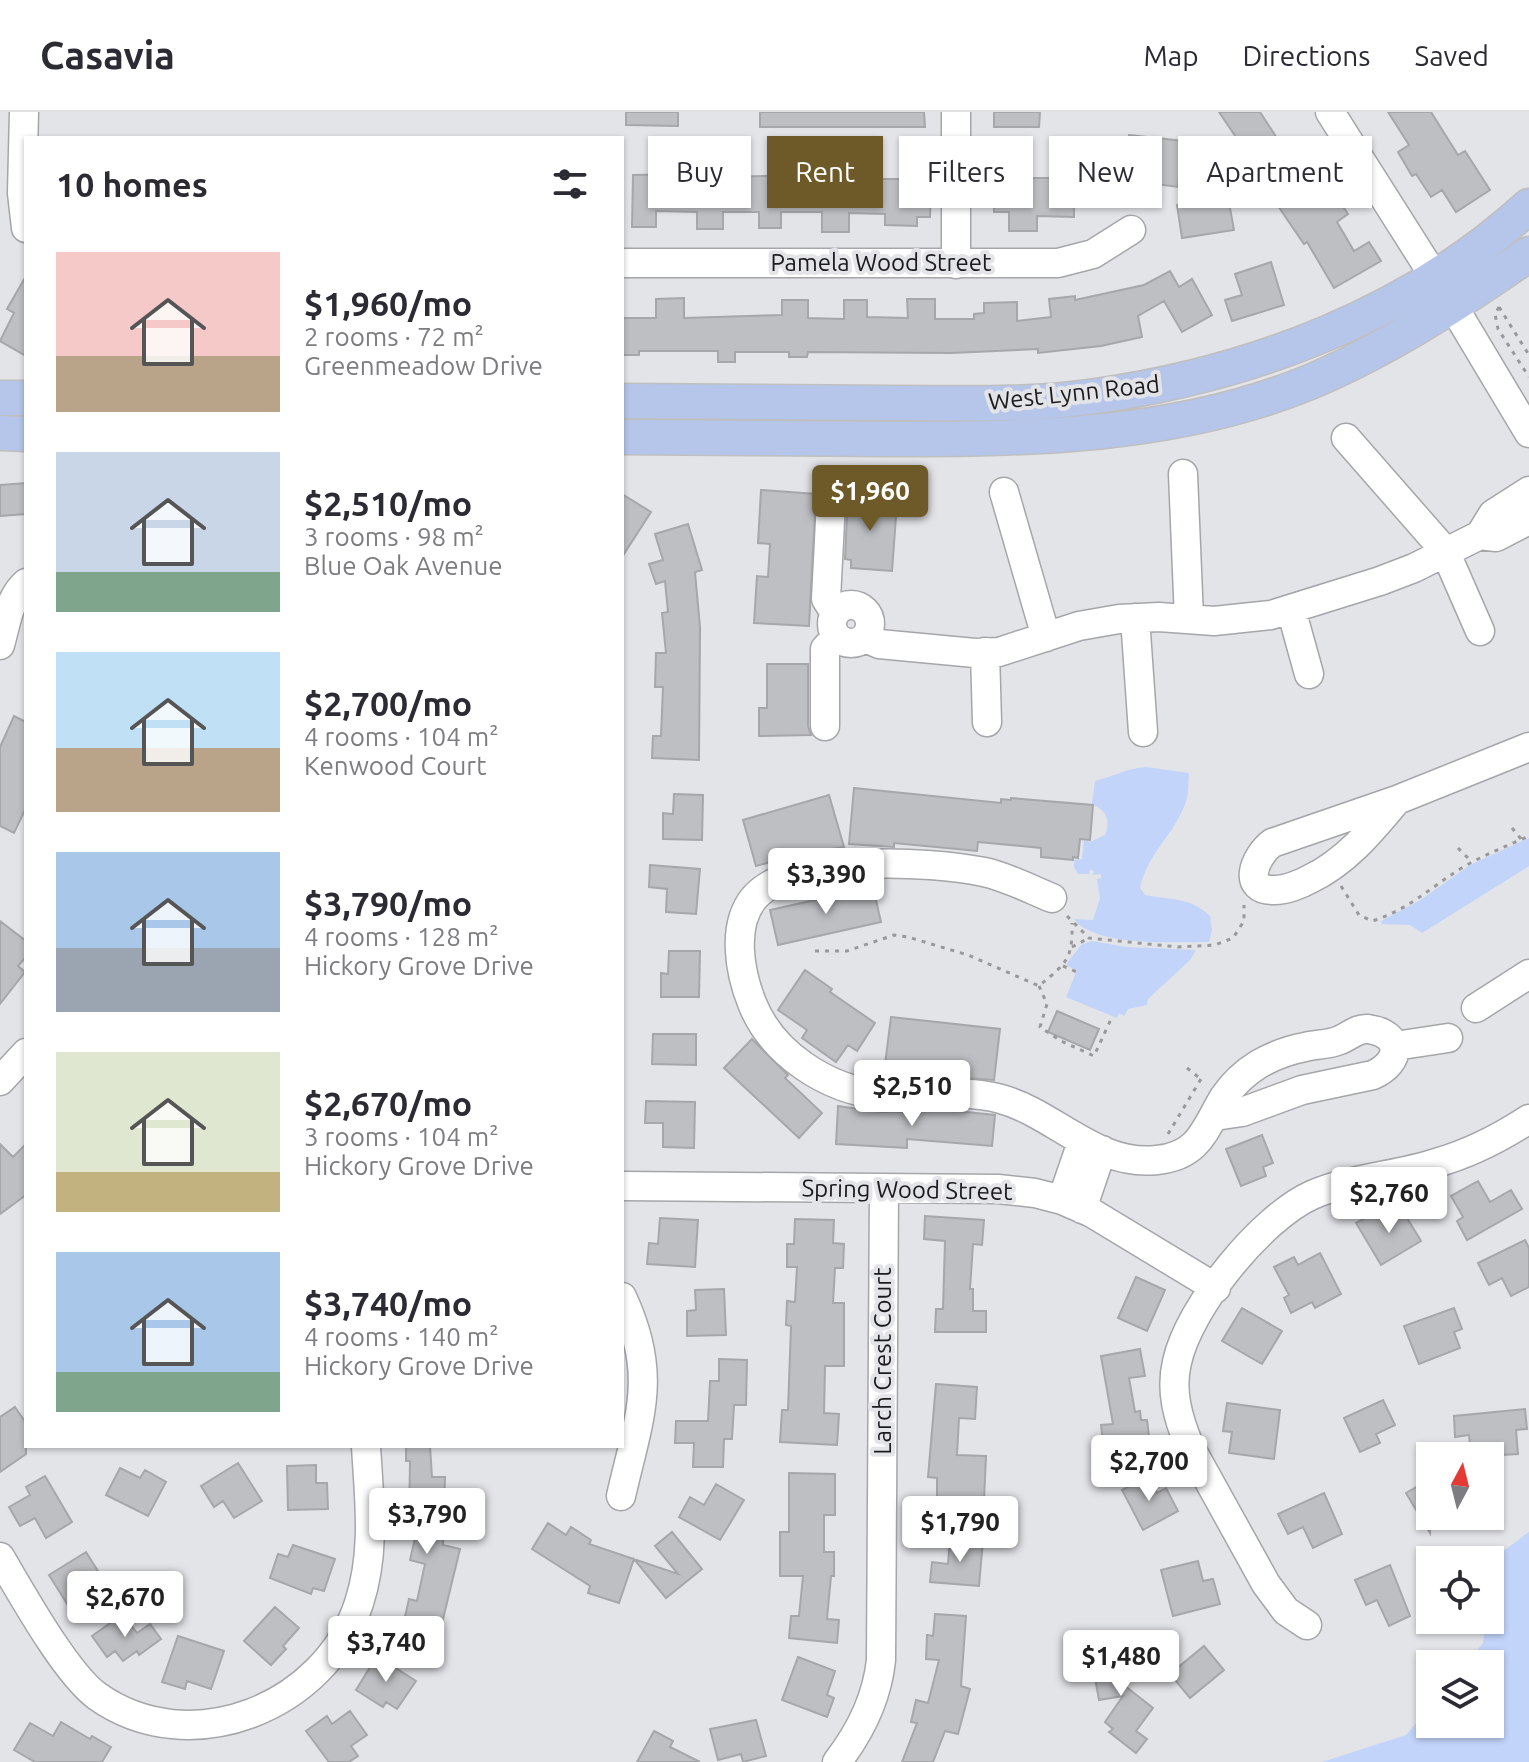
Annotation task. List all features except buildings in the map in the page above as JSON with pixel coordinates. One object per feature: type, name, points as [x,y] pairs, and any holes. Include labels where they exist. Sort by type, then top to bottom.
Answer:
[{"type":"main road","name":"West Lynn Road","points":[[624,401],[987,403],[1094,396],[1174,383],[1276,353],[1357,319],[1459,262],[1529,206]]},
{"type":"main road","name":"West Lynn Road","points":[[624,437],[1009,439],[1093,434],[1174,422],[1261,399],[1309,382],[1354,361],[1453,306],[1529,254]]},
{"type":"main road","points":[[0,398],[24,398]]},
{"type":"main road","points":[[0,433],[24,434]]},
{"type":"street","points":[[24,112],[24,210]]},
{"type":"street","points":[[956,112],[956,264]]},
{"type":"street","points":[[1330,112],[1529,433]]},
{"type":"street","name":"Pamela Wood Street","points":[[624,263],[1058,263],[1093,254],[1131,230]]},
{"type":"street","points":[[1346,438],[1445,551],[1480,631]]},
{"type":"street","points":[[1183,474],[1189,619]]},
{"type":"street","points":[[1480,535],[1493,514],[1529,491]]},
{"type":"street","points":[[1004,492],[1046,637]]},
{"type":"street","points":[[831,502],[826,599],[847,643],[865,638],[879,644],[985,652],[999,652],[1079,626],[1135,618],[1214,621],[1271,615],[1380,581],[1480,535],[1505,535],[1529,520]]},
{"type":"street","points":[[0,645],[13,600],[24,586]]},
{"type":"street","points":[[1291,609],[1309,674]]},
{"type":"street","points":[[1135,618],[1143,732]]},
{"type":"street","points":[[825,726],[825,649],[836,625]]},
{"type":"street","points":[[985,652],[987,722]]},
{"type":"street","points":[[1397,800],[1363,839],[1329,869],[1274,891],[1259,886],[1255,881],[1254,865],[1262,851],[1272,843],[1397,800],[1529,747]]},
{"type":"street","points":[[1052,898],[986,872],[898,862],[853,863],[806,872],[761,891],[752,900],[741,930],[741,966],[761,1023],[777,1043],[812,1072],[833,1083],[881,1095],[966,1094],[1000,1099],[1027,1108],[1092,1146],[1120,1158],[1156,1161],[1191,1148],[1206,1133],[1224,1096],[1240,1078],[1277,1055],[1336,1042],[1363,1029],[1382,1033],[1391,1038],[1395,1046],[1396,1052],[1384,1070],[1373,1075],[1302,1090],[1242,1112],[1215,1116]]},
{"type":"street","points":[[1476,1008],[1529,974]]},
{"type":"street","points":[[1395,1046],[1448,1038]]},
{"type":"street","points":[[0,1081],[24,1055]]},
{"type":"street","points":[[1307,1625],[1286,1611],[1266,1584],[1189,1445],[1179,1421],[1175,1397],[1177,1360],[1193,1321],[1267,1225],[1312,1195],[1436,1163],[1528,1123]]},
{"type":"street","points":[[1072,1204],[1092,1146]]},
{"type":"street","name":"Spring Wood Street","points":[[624,1186],[998,1189],[1035,1193],[1072,1204],[1216,1288]]},
{"type":"street","name":"Larch Crest Court","points":[[837,1762],[852,1742],[874,1700],[881,1660],[884,1189]]},
{"type":"street","points":[[621,1496],[644,1395],[644,1370],[636,1327],[624,1301]]},
{"type":"street","points":[[0,1557],[71,1668],[95,1694],[124,1712],[156,1722],[189,1726],[238,1720],[269,1706],[297,1688],[335,1650],[353,1620],[369,1560],[371,1516],[366,1448]]},
{"type":"path","points":[[1503,301],[1495,314],[1498,329],[1529,377]]},
{"type":"path","points":[[1499,307],[1529,355]]},
{"type":"path","points":[[1512,828],[1522,840]]},
{"type":"path","points":[[1349,899],[1363,919],[1372,921],[1392,914],[1411,905],[1473,862],[1529,836]]},
{"type":"path","points":[[1458,848],[1473,862]]},
{"type":"path","points":[[1052,898],[1089,938]]},
{"type":"path","points":[[1072,947],[1089,938],[1178,947],[1215,945],[1233,938],[1244,921],[1244,902]]},
{"type":"path","points":[[1385,907],[1392,914]]},
{"type":"path","points":[[1039,986],[1071,955],[1072,923]]},
{"type":"path","points":[[815,951],[847,951],[894,935],[968,955],[1039,986],[1047,1004],[1040,1027],[1094,1056],[1112,1017]]},
{"type":"path","points":[[1063,966],[1077,972]]},
{"type":"path","points":[[1161,1146],[1201,1079]]},
{"type":"shaded area","points":[[1146,767],[1189,773],[1183,810],[1149,864],[1140,888],[1145,895],[1180,900],[1203,910],[1210,916],[1212,930],[1209,942],[1117,939],[1084,928],[1074,919],[1093,920],[1100,898],[1097,879],[1101,878],[1101,874],[1093,875],[1094,871],[1090,870],[1089,874],[1078,874],[1074,867],[1074,860],[1082,859],[1084,840],[1090,842],[1105,835],[1107,830],[1106,816],[1092,804],[1095,781]]},
{"type":"shaded area","points":[[1529,838],[1529,866],[1422,933],[1410,925],[1382,924],[1381,921],[1419,901],[1470,865]]},
{"type":"shaded area","points":[[1092,941],[1126,947],[1196,950],[1190,960],[1148,999],[1147,1005],[1128,1009],[1124,1016],[1119,1013],[1117,1018],[1066,997],[1077,970],[1067,966],[1067,963],[1081,945]]},
{"type":"shaded area","points":[[1529,1532],[1529,1762],[1322,1762],[1406,1735],[1416,1723],[1416,1738],[1504,1738],[1504,1650],[1477,1650],[1483,1643],[1484,1634],[1504,1634],[1504,1551]]}]
